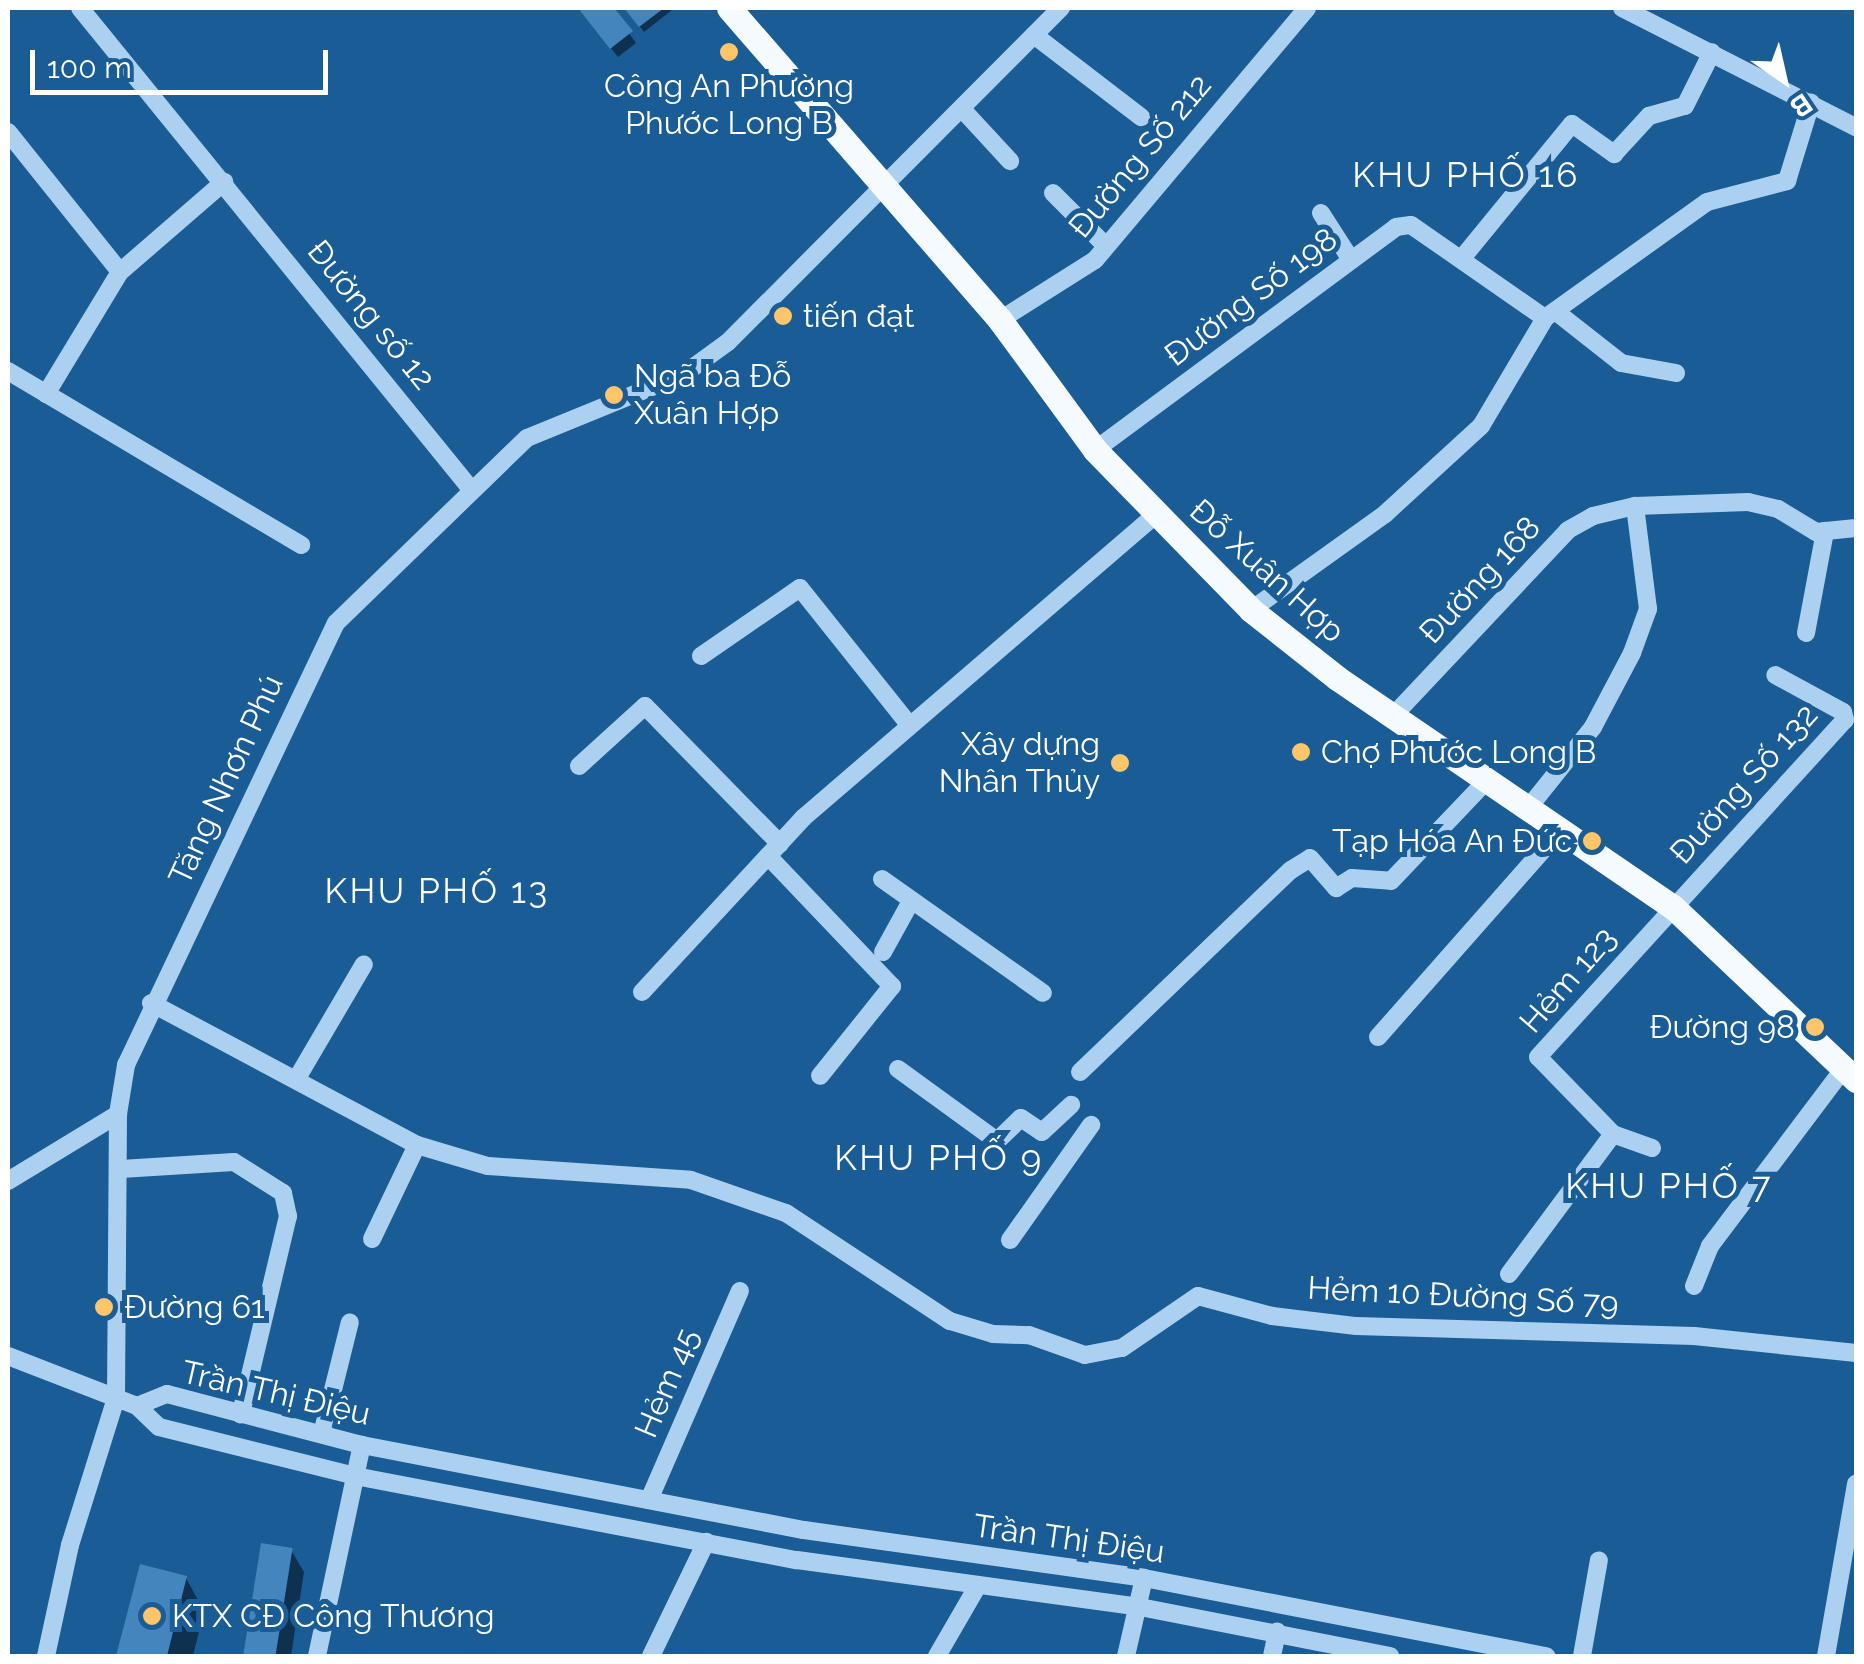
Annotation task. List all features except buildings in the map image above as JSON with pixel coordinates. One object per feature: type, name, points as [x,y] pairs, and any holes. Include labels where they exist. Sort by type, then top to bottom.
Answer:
[{"type":"main road","name":"Đỗ Xuân Hợp","points":[[729,8],[1000,320],[1095,450],[1251,610],[1393,716],[1673,907],[1850,1074]]},
{"type":"street","points":[[46,394],[120,272],[224,182],[80,8]]},
{"type":"street","name":"Tăng Nhơn Phú","points":[[46,1656],[70,1545],[116,1398],[121,1169],[118,1114],[126,1064],[151,1003],[336,623],[470,488],[528,438],[684,374],[728,342],[1061,8]]},
{"type":"street","name":"Đường Số 212","points":[[1000,320],[1095,260],[1307,8]]},
{"type":"street","points":[[1622,8],[1856,127]]},
{"type":"street","points":[[1034,35],[1141,117]]},
{"type":"street","points":[[1463,257],[1572,124],[1614,154],[1649,116],[1685,106],[1712,52]]},
{"type":"street","points":[[1251,610],[1385,514],[1481,426],[1550,315],[1707,202],[1787,181],[1811,104]]},
{"type":"street","points":[[962,108],[1010,161]]},
{"type":"street","points":[[8,132],[120,272]]},
{"type":"street","name":"Đường số 12","points":[[224,182],[470,488]]},
{"type":"street","points":[[1052,193],[1105,245]]},
{"type":"street","points":[[1321,212],[1351,260]]},
{"type":"street","name":"Đường Số 198","points":[[1095,450],[1396,227],[1411,225],[1622,363],[1676,373]]},
{"type":"street","points":[[8,371],[301,546]]},
{"type":"street","name":"Đường 168","points":[[1393,716],[1568,530],[1635,506],[1748,502],[1826,531],[1856,528]]},
{"type":"street","points":[[1530,806],[1593,728],[1632,654],[1648,609],[1635,506]]},
{"type":"street","points":[[642,992],[774,850],[907,722],[991,660],[1156,514]]},
{"type":"street","points":[[1806,633],[1826,531]]},
{"type":"street","points":[[700,656],[800,588],[907,722]]},
{"type":"street","name":"Đường Số 132","points":[[1673,907],[1844,720],[1843,712],[1775,675]]},
{"type":"street","points":[[579,766],[646,706],[892,986],[820,1076]]},
{"type":"street","points":[[1080,1072],[1291,870],[1310,858],[1336,888],[1352,878],[1391,881],[1488,779]]},
{"type":"street","points":[[1378,1037],[1562,828]]},
{"type":"street","points":[[882,879],[910,904],[1043,993]]},
{"type":"street","points":[[883,952],[910,904]]},
{"type":"street","name":"Hẻm 123","points":[[1652,1148],[1613,1134],[1538,1058],[1673,907]]},
{"type":"street","points":[[296,1080],[364,964]]},
{"type":"street","points":[[151,1003],[416,1145],[372,1239]]},
{"type":"street","points":[[898,1069],[997,1142],[1021,1118],[1042,1132],[1072,1105]]},
{"type":"street","points":[[1694,1286],[1721,1230],[1850,1074]]},
{"type":"street","points":[[8,1181],[118,1114]]},
{"type":"street","points":[[1010,1240],[1092,1125]]},
{"type":"street","points":[[1509,1274],[1613,1134]]},
{"type":"street","name":"Hẻm 10 Đường Số 79","points":[[416,1145],[488,1166],[691,1180],[786,1214],[950,1321],[993,1334],[1029,1335],[1085,1356],[1122,1348],[1198,1296],[1272,1316],[1356,1326],[1694,1336],[1856,1353]]},
{"type":"street","points":[[121,1169],[234,1162],[276,1184],[286,1198],[288,1216],[241,1414]]},
{"type":"street","name":"Hẻm 45","points":[[649,1500],[740,1290]]},
{"type":"street","points":[[322,1434],[350,1322]]},
{"type":"street","points":[[8,1356],[137,1406]]},
{"type":"street","name":"Trần Thị Điệu","points":[[1390,1656],[1140,1607],[797,1560],[355,1476],[159,1427],[137,1406],[167,1394],[362,1444],[804,1530],[1144,1578],[1547,1656]]},
{"type":"street","points":[[316,1656],[362,1444]]},
{"type":"street","points":[[1826,1656],[1856,1484]]},
{"type":"street","points":[[797,1560],[804,1530]]},
{"type":"street","points":[[652,1656],[706,1542]]},
{"type":"street","points":[[1582,1656],[1599,1560]]},
{"type":"street","points":[[1126,1656],[1144,1578]]},
{"type":"street","points":[[936,1656],[977,1587]]},
{"type":"street","points":[[1272,1656],[1277,1632]]},
{"type":"place","name":"Công An Phường Phước Long B","points":[[729,52]]},
{"type":"place","name":"tiến đạt","points":[[783,316]]},
{"type":"place","name":"Ngã ba Đỗ Xuân Hợp","points":[[614,395]]},
{"type":"place","name":"Chợ Phước Long B","points":[[1301,752]]},
{"type":"place","name":"Xây dựng Nhân Thủy","points":[[1120,763]]},
{"type":"place","name":"Tạp Hóa An Đức","points":[[1592,841]]},
{"type":"place","name":"Đường 98","points":[[1815,1027]]},
{"type":"place","name":"Đường 61","points":[[104,1307]]},
{"type":"place","name":"KTX CĐ Công Thương","points":[[152,1616]]},
{"type":"district","name":"KHU PHỐ 16","points":[[1466,175]]},
{"type":"district","name":"KHU PHỐ 13","points":[[437,891]]},
{"type":"district","name":"KHU PHỐ 9","points":[[939,1158]]},
{"type":"district","name":"KHU PHỐ 7","points":[[1669,1186]]}]
